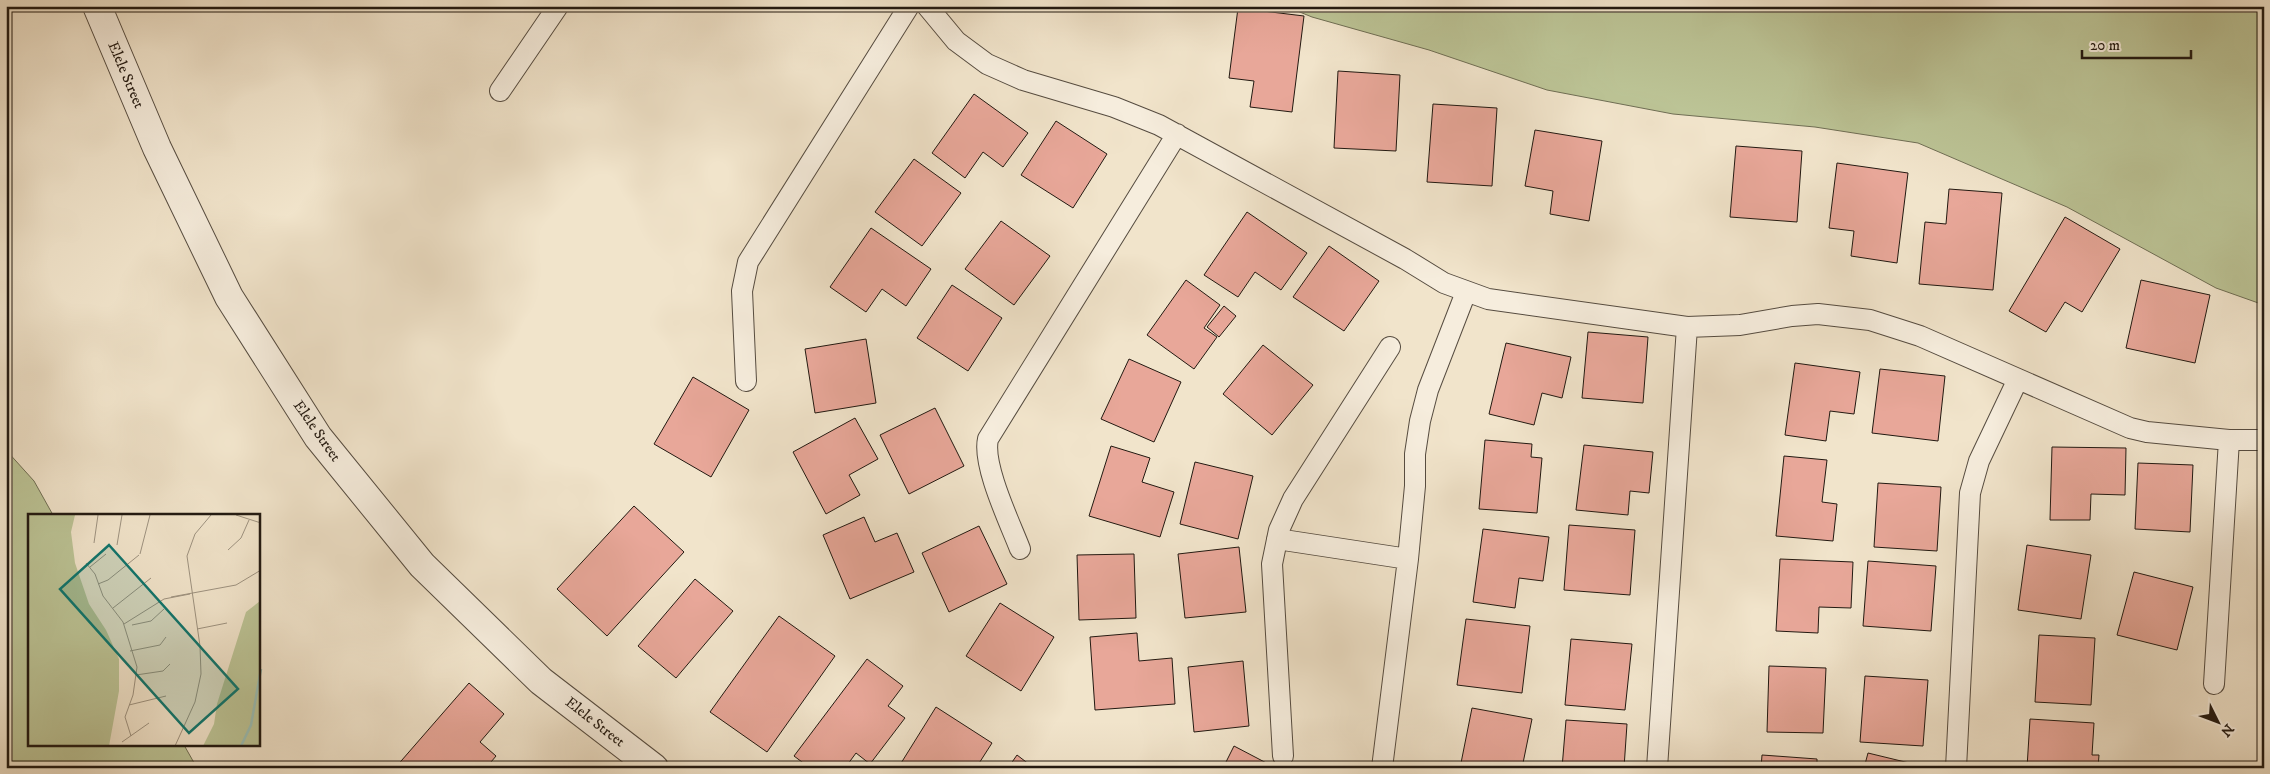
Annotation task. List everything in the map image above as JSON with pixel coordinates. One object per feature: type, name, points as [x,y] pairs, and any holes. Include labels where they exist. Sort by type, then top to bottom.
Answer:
[{"type":"street","name":"Elele Street","points":[[97,6],[157,148],[229,298],[318,437],[422,565],[541,681],[654,768]]},
{"type":"lane","points":[[500,91],[558,6]]},
{"type":"lane","points":[[746,381],[742,291],[743,276],[748,262],[909,6]]},
{"type":"lane","points":[[927,6],[956,40],[971,54],[1005,74],[1114,107],[1177,134],[1405,258],[1444,283],[1466,292],[1511,303],[1687,326],[1740,325],[1792,316],[1818,314],[1870,320],[1920,336],[2130,428],[2147,432],[2229,440],[2264,440]]},
{"type":"lane","points":[[1020,549],[988,464],[988,439],[1177,134]]},
{"type":"lane","points":[[1382,768],[1408,559],[1415,486],[1415,454],[1420,422],[1428,390],[1466,292]]},
{"type":"lane","points":[[1657,768],[1687,326]]},
{"type":"lane","points":[[1283,756],[1272,582],[1272,564],[1277,539],[1293,499],[1390,347]]},
{"type":"lane","points":[[1956,768],[1970,493],[1979,461],[2018,379]]},
{"type":"lane","points":[[2214,684],[2229,440]]},
{"type":"lane","points":[[1277,539],[1408,559]]},
{"type":"green space","points":[[1285,6],[2264,6],[2264,305],[2216,288],[2067,207],[1918,143],[1815,127],[1673,114],[1547,90],[1429,50],[1312,17]]},
{"type":"green space","points":[[6,450],[34,481],[52,514],[28,514],[28,746],[185,746],[197,768],[6,768]]},
{"type":"building","points":[[1238,8],[1304,16],[1292,112],[1250,107],[1254,81],[1229,78]]},
{"type":"building","points":[[1338,71],[1400,75],[1396,151],[1334,148]]},
{"type":"building","points":[[974,94],[1028,133],[1003,167],[983,152],[965,178],[932,153]]},
{"type":"building","points":[[1433,104],[1497,108],[1492,186],[1427,182]]},
{"type":"building","points":[[1056,121],[1107,154],[1073,208],[1021,175]]},
{"type":"building","points":[[1535,130],[1602,141],[1589,221],[1550,214],[1553,191],[1525,186]]},
{"type":"building","points":[[1736,146],[1802,151],[1797,222],[1730,217]]},
{"type":"building","points":[[914,159],[961,193],[922,246],[875,212]]},
{"type":"building","points":[[1837,163],[1908,173],[1897,263],[1851,256],[1854,231],[1829,228]]},
{"type":"building","points":[[1949,189],[2002,193],[1993,290],[1919,284],[1925,222],[1946,224]]},
{"type":"building","points":[[1247,212],[1307,253],[1281,290],[1255,272],[1238,297],[1204,275]]},
{"type":"building","points":[[2065,217],[2120,249],[2082,312],[2065,302],[2046,332],[2009,311]]},
{"type":"building","points":[[1001,221],[1050,256],[1014,305],[965,269]]},
{"type":"building","points":[[871,228],[931,269],[906,306],[882,289],[866,312],[830,287]]},
{"type":"building","points":[[1329,246],[1379,281],[1344,331],[1293,297]]},
{"type":"building","points":[[1186,280],[1220,305],[1204,328],[1217,337],[1194,369],[1147,335]]},
{"type":"building","points":[[2141,280],[2210,295],[2195,363],[2126,348]]},
{"type":"building","points":[[952,285],[1002,318],[968,371],[917,338]]},
{"type":"building","points":[[1224,306],[1236,316],[1219,337],[1207,327]]},
{"type":"building","points":[[1588,332],[1648,337],[1643,403],[1582,398]]},
{"type":"building","points":[[866,339],[876,403],[815,413],[805,349]]},
{"type":"building","points":[[1506,343],[1571,357],[1562,398],[1542,393],[1534,425],[1489,414]]},
{"type":"building","points":[[1263,345],[1313,385],[1272,435],[1223,394]]},
{"type":"building","points":[[1129,359],[1181,382],[1154,442],[1101,419]]},
{"type":"building","points":[[1795,363],[1860,372],[1854,414],[1830,411],[1826,441],[1785,435]]},
{"type":"building","points":[[1880,369],[1945,376],[1938,441],[1872,433]]},
{"type":"building","points":[[693,377],[749,410],[711,477],[654,444]]},
{"type":"building","points":[[935,408],[964,466],[909,494],[880,435]]},
{"type":"building","points":[[855,418],[878,459],[849,475],[860,495],[826,514],[793,452]]},
{"type":"building","points":[[1485,440],[1532,444],[1531,457],[1542,458],[1537,513],[1479,509]]},
{"type":"building","points":[[1584,445],[1653,452],[1649,493],[1630,491],[1628,515],[1576,510]]},
{"type":"building","points":[[1111,446],[1150,458],[1142,482],[1174,492],[1160,537],[1089,516]]},
{"type":"building","points":[[2052,447],[2126,448],[2125,495],[2091,494],[2090,520],[2050,520]]},
{"type":"building","points":[[1784,456],[1827,460],[1822,502],[1837,504],[1833,541],[1776,536]]},
{"type":"building","points":[[1195,462],[1253,476],[1238,539],[1180,524]]},
{"type":"building","points":[[2138,463],[2193,465],[2190,532],[2135,529]]},
{"type":"building","points":[[1878,483],[1941,487],[1937,551],[1874,547]]},
{"type":"building","points":[[634,506],[684,552],[607,636],[557,589]]},
{"type":"building","points":[[864,517],[875,542],[897,533],[914,572],[850,599],[823,535]]},
{"type":"building","points":[[1569,525],[1635,530],[1630,595],[1564,590]]},
{"type":"building","points":[[979,526],[1007,584],[949,612],[922,553]]},
{"type":"building","points":[[1483,529],[1549,537],[1543,581],[1519,578],[1515,608],[1473,602]]},
{"type":"building","points":[[2027,545],[2091,555],[2081,619],[2018,610]]},
{"type":"building","points":[[1239,547],[1246,612],[1185,618],[1178,554]]},
{"type":"building","points":[[1134,554],[1136,618],[1079,620],[1077,555]]},
{"type":"building","points":[[1780,559],[1853,562],[1851,608],[1819,607],[1818,633],[1776,631]]},
{"type":"building","points":[[1868,561],[1936,566],[1931,631],[1863,626]]},
{"type":"building","points":[[2134,572],[2193,587],[2177,650],[2117,635]]},
{"type":"building","points":[[695,579],[733,611],[676,678],[638,646]]},
{"type":"building","points":[[1000,603],[1054,637],[1021,691],[966,656]]},
{"type":"building","points":[[779,616],[835,656],[767,752],[710,712]]},
{"type":"building","points":[[1466,619],[1530,626],[1522,693],[1457,685]]},
{"type":"building","points":[[1137,633],[1139,661],[1172,658],[1175,704],[1095,710],[1090,637]]},
{"type":"building","points":[[2039,635],[2095,638],[2091,705],[2035,702]]},
{"type":"building","points":[[1571,639],[1632,644],[1625,710],[1565,705]]},
{"type":"building","points":[[867,659],[903,686],[888,706],[905,718],[870,764],[856,753],[845,768],[810,768],[794,756]]},
{"type":"building","points":[[1243,661],[1249,726],[1194,732],[1188,667]]},
{"type":"building","points":[[1769,666],[1826,668],[1823,733],[1767,732]]},
{"type":"building","points":[[1865,676],[1928,680],[1923,746],[1860,742]]},
{"type":"building","points":[[469,683],[504,714],[480,742],[496,756],[486,768],[395,768]]},
{"type":"building","points":[[936,707],[992,743],[976,768],[898,768]]},
{"type":"building","points":[[1472,708],[1532,719],[1522,768],[1460,768]]},
{"type":"building","points":[[2030,719],[2094,723],[2092,755],[2099,755],[2098,768],[2027,768]]},
{"type":"building","points":[[1566,720],[1627,724],[1624,768],[1562,768]]},
{"type":"building","points":[[1234,746],[1276,768],[1223,768]]},
{"type":"building","points":[[1868,753],[1930,768],[1864,768]]},
{"type":"building","points":[[1017,755],[1034,768],[1008,768]]},
{"type":"building","points":[[1762,755],[1817,759],[1817,768],[1761,768]]}]
